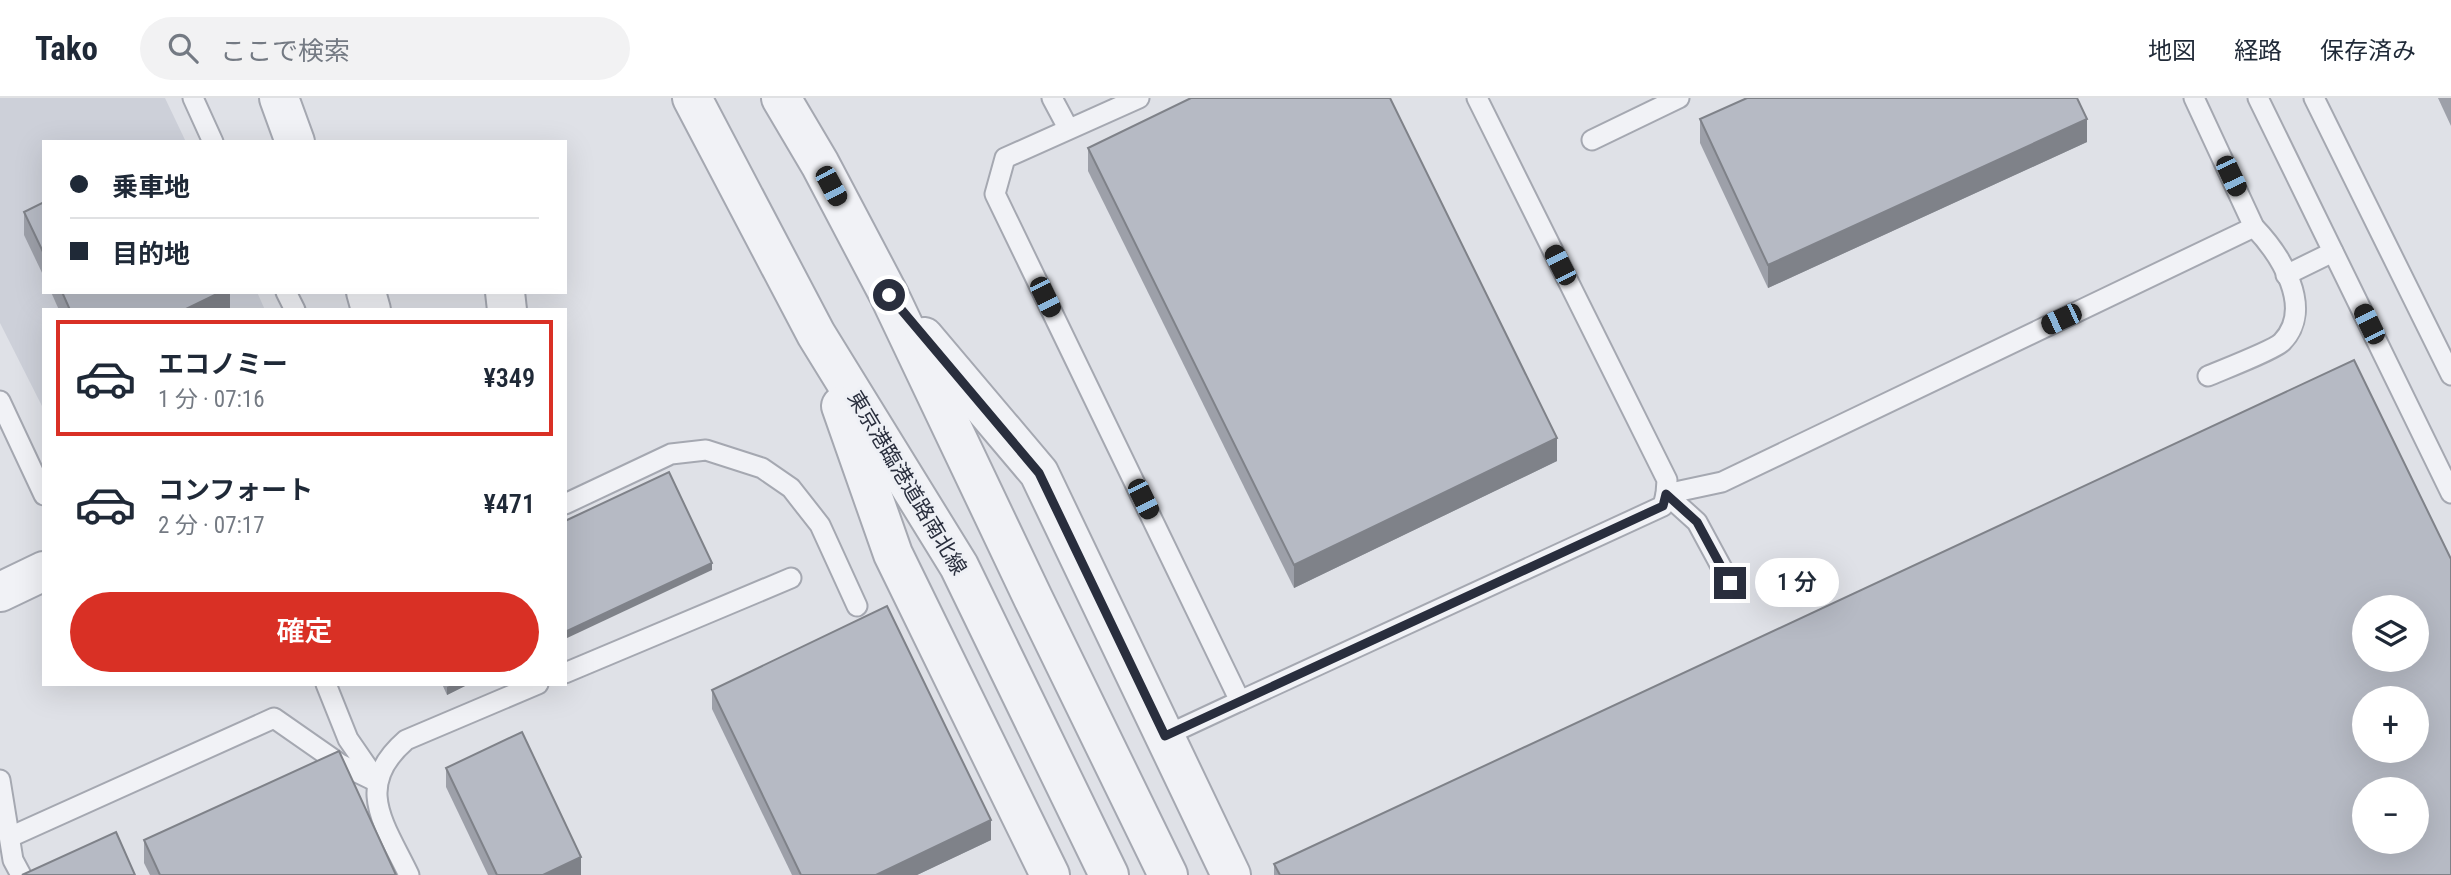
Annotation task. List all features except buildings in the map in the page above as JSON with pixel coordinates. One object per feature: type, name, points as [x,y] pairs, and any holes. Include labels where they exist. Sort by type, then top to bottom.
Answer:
[{"type":"street","points":[[279,98],[294,140]]},
{"type":"street","name":"東京港臨港道路南北線","points":[[692,98],[816,334],[958,566],[1109,875]]},
{"type":"street","points":[[781,98],[820,164],[889,295],[1032,598],[1168,875]]},
{"type":"street","points":[[889,295],[1039,473],[1231,875]]},
{"type":"street","points":[[816,334],[893,554],[1049,875]]},
{"type":"street","points":[[0,592],[42,572]]},
{"type":"lane","points":[[192,98],[212,140]]},
{"type":"lane","points":[[1052,98],[1068,128]]},
{"type":"lane","points":[[1139,98],[1005,158],[995,194],[1240,701]]},
{"type":"lane","points":[[1165,736],[1663,506],[1667,480],[1477,98]]},
{"type":"lane","points":[[1592,140],[1679,98]]},
{"type":"lane","points":[[2194,98],[2254,226],[2270,243],[2295,295],[2296,320],[2281,343],[2208,376]]},
{"type":"lane","points":[[2258,98],[2451,494]]},
{"type":"lane","points":[[2315,98],[2451,375]]},
{"type":"lane","points":[[1666,494],[1722,482],[2254,226]]},
{"type":"lane","points":[[2286,275],[2333,252]]},
{"type":"lane","points":[[0,401],[42,491]]},
{"type":"lane","points":[[567,503],[671,454],[706,450],[762,468],[791,488],[820,525],[857,606]]},
{"type":"lane","points":[[1666,494],[1697,522],[1730,583]]},
{"type":"lane","points":[[567,672],[791,578]]},
{"type":"lane","points":[[327,686],[348,739],[377,782]]},
{"type":"lane","points":[[409,875],[381,817],[376,794],[379,772],[390,754],[405,740],[533,686]]},
{"type":"lane","points":[[10,837],[274,718],[340,764],[377,782]]},
{"type":"lane","points":[[0,780],[10,837],[12,870]]},
{"type":"shaded area","points":[[0,98],[165,98],[185,140],[42,140],[42,294],[258,294],[264,308],[42,308],[42,406],[0,323]]},
{"type":"route","points":[[889,295],[1039,473],[1165,736],[1663,506],[1666,494],[1697,522],[1730,583]]}]
